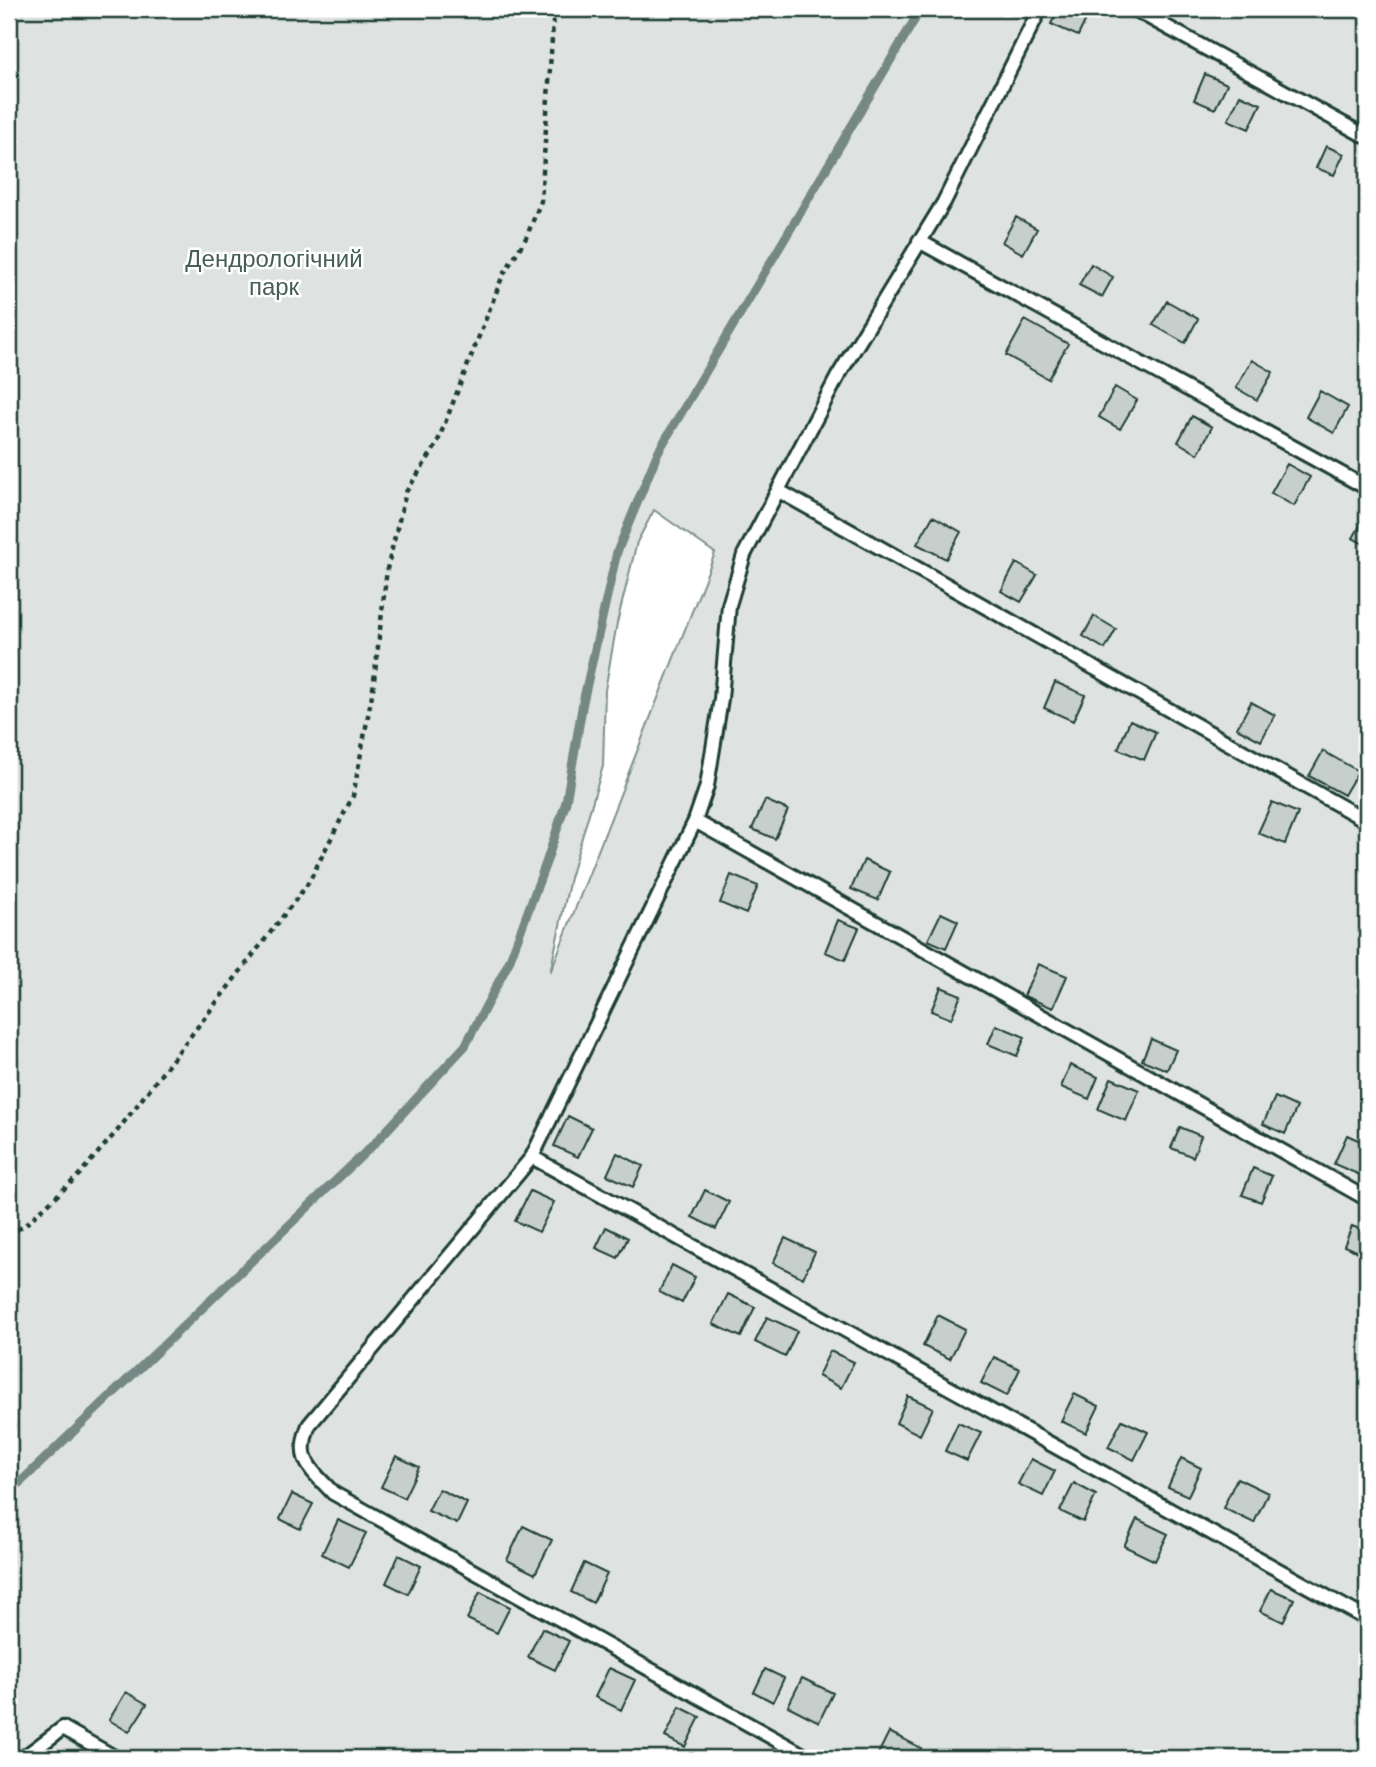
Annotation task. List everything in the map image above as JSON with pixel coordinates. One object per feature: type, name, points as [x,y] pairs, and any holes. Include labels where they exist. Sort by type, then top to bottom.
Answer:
[{"type":"lane","points":[[809,1758],[333,1493],[307,1465],[302,1444],[309,1425],[532,1157],[695,821],[707,786],[719,711],[729,605],[744,555],[838,376],[944,202],[1040,9]]},
{"type":"lane","points":[[1135,9],[1367,137]]},
{"type":"lane","points":[[919,241],[1367,488]]},
{"type":"lane","points":[[779,491],[1367,821]]},
{"type":"lane","points":[[695,821],[1367,1199]]},
{"type":"lane","points":[[532,1157],[1367,1619]]},
{"type":"lane","points":[[23,1758],[63,1728],[116,1758]]},
{"type":"path","points":[[9,1235],[25,1225],[76,1178],[118,1130],[307,885],[353,796],[373,689],[387,569],[406,492],[436,446],[503,275],[526,238],[541,201],[554,9]]},
{"type":"green space","name":"Дендрологічний парк","points":[[9,9],[1367,9],[1367,1758],[9,1758]],"holes":[[[654,510],[715,553],[550,973],[570,878],[603,766],[605,690],[617,623],[637,542]]]},
{"type":"building","points":[[1058,9],[1091,9],[1078,36],[1051,24]]},
{"type":"building","points":[[1205,74],[1227,84],[1215,109],[1194,100]]},
{"type":"building","points":[[1240,95],[1261,104],[1249,129],[1228,120]]},
{"type":"building","points":[[1326,146],[1344,154],[1334,175],[1316,168]]},
{"type":"building","points":[[1016,217],[1037,229],[1023,254],[1002,242]]},
{"type":"building","points":[[1091,264],[1113,277],[1102,297],[1079,285]]},
{"type":"building","points":[[1167,301],[1198,319],[1185,343],[1153,325]]},
{"type":"building","points":[[1025,320],[1068,344],[1048,379],[1006,355]]},
{"type":"building","points":[[1252,360],[1273,372],[1257,400],[1236,388]]},
{"type":"building","points":[[1115,387],[1137,400],[1120,429],[1099,417]]},
{"type":"building","points":[[1320,391],[1348,407],[1334,433],[1306,417]]},
{"type":"building","points":[[1192,416],[1212,427],[1198,454],[1178,442]]},
{"type":"building","points":[[1287,464],[1310,477],[1294,506],[1271,493]]},
{"type":"building","points":[[1367,513],[1367,546],[1353,538]]},
{"type":"building","points":[[933,516],[961,532],[946,559],[917,544]]},
{"type":"building","points":[[1016,563],[1037,575],[1021,602],[1001,591]]},
{"type":"building","points":[[1094,616],[1116,629],[1105,649],[1083,636]]},
{"type":"building","points":[[1055,682],[1085,695],[1073,721],[1044,708]]},
{"type":"building","points":[[1251,702],[1275,715],[1261,741],[1237,728]]},
{"type":"building","points":[[1130,720],[1156,732],[1144,760],[1118,749]]},
{"type":"building","points":[[1323,751],[1358,771],[1344,795],[1309,776]]},
{"type":"building","points":[[765,800],[788,810],[775,839],[752,829]]},
{"type":"building","points":[[1272,802],[1298,813],[1285,844],[1258,833]]},
{"type":"building","points":[[864,860],[890,872],[878,900],[851,889]]},
{"type":"building","points":[[731,875],[758,886],[746,914],[720,903]]},
{"type":"building","points":[[941,913],[958,921],[946,948],[928,940]]},
{"type":"building","points":[[838,920],[859,928],[845,960],[825,952]]},
{"type":"building","points":[[1038,964],[1067,976],[1053,1008],[1024,996]]},
{"type":"building","points":[[941,987],[961,995],[951,1019],[931,1011]]},
{"type":"building","points":[[996,1025],[1025,1037],[1017,1056],[988,1044]]},
{"type":"building","points":[[1151,1039],[1176,1050],[1167,1070],[1142,1060]]},
{"type":"building","points":[[1070,1065],[1098,1077],[1089,1099],[1061,1087]]},
{"type":"building","points":[[1111,1078],[1139,1090],[1126,1121],[1098,1109]]},
{"type":"building","points":[[1275,1097],[1297,1107],[1285,1134],[1263,1124]]},
{"type":"building","points":[[568,1116],[592,1128],[578,1157],[554,1146]]},
{"type":"building","points":[[1180,1127],[1201,1136],[1193,1157],[1171,1148]]},
{"type":"building","points":[[1347,1135],[1367,1144],[1367,1178],[1334,1164]]},
{"type":"building","points":[[617,1153],[643,1166],[633,1187],[607,1175]]},
{"type":"building","points":[[1253,1168],[1272,1176],[1261,1202],[1242,1195]]},
{"type":"building","points":[[705,1190],[729,1202],[716,1229],[692,1217]]},
{"type":"building","points":[[530,1191],[554,1202],[539,1232],[515,1221]]},
{"type":"building","points":[[1352,1226],[1367,1232],[1367,1256],[1344,1246]]},
{"type":"building","points":[[606,1227],[628,1238],[618,1258],[596,1248]]},
{"type":"building","points":[[785,1238],[815,1252],[803,1278],[773,1263]]},
{"type":"building","points":[[672,1265],[695,1277],[682,1303],[659,1292]]},
{"type":"building","points":[[728,1294],[755,1307],[741,1337],[713,1324]]},
{"type":"building","points":[[938,1315],[965,1329],[950,1359],[923,1346]]},
{"type":"building","points":[[767,1317],[797,1331],[785,1357],[755,1342]]},
{"type":"building","points":[[830,1351],[854,1362],[841,1388],[818,1376]]},
{"type":"building","points":[[994,1357],[1020,1369],[1007,1396],[981,1383]]},
{"type":"building","points":[[1074,1394],[1099,1406],[1086,1433],[1061,1421]]},
{"type":"building","points":[[908,1396],[933,1408],[920,1435],[896,1423]]},
{"type":"building","points":[[1122,1420],[1148,1432],[1134,1460],[1108,1447]]},
{"type":"building","points":[[958,1423],[981,1433],[967,1461],[945,1451]]},
{"type":"building","points":[[396,1456],[419,1467],[404,1498],[381,1487]]},
{"type":"building","points":[[1181,1458],[1201,1468],[1188,1496],[1168,1487]]},
{"type":"building","points":[[1031,1459],[1055,1471],[1043,1496],[1018,1484]]},
{"type":"building","points":[[1237,1478],[1268,1493],[1254,1523],[1223,1508]]},
{"type":"building","points":[[1074,1483],[1096,1495],[1083,1522],[1060,1511]]},
{"type":"building","points":[[439,1489],[467,1503],[457,1524],[428,1511]]},
{"type":"building","points":[[292,1494],[313,1504],[300,1529],[280,1519]]},
{"type":"building","points":[[1137,1519],[1168,1534],[1155,1561],[1124,1546]]},
{"type":"building","points":[[338,1520],[366,1533],[349,1567],[322,1554]]},
{"type":"building","points":[[523,1526],[552,1540],[535,1574],[507,1560]]},
{"type":"building","points":[[399,1555],[421,1566],[408,1594],[386,1583]]},
{"type":"building","points":[[584,1563],[607,1574],[593,1603],[571,1592]]},
{"type":"building","points":[[1271,1589],[1294,1599],[1283,1622],[1260,1611]]},
{"type":"building","points":[[480,1592],[510,1607],[497,1633],[467,1619]]},
{"type":"building","points":[[542,1628],[569,1641],[555,1670],[528,1657]]},
{"type":"building","points":[[609,1668],[635,1680],[621,1710],[595,1697]]},
{"type":"building","points":[[765,1669],[784,1678],[773,1702],[754,1692]]},
{"type":"building","points":[[802,1678],[833,1693],[819,1722],[788,1706]]},
{"type":"building","points":[[126,1692],[147,1704],[129,1732],[109,1720]]},
{"type":"building","points":[[680,1707],[700,1717],[685,1747],[665,1737]]},
{"type":"building","points":[[889,1732],[921,1748],[916,1758],[876,1758]]},
{"type":"waterway","points":[[9,1493],[375,1143],[465,1046],[509,962],[566,802],[583,702],[617,552],[658,452],[921,9]]}]
